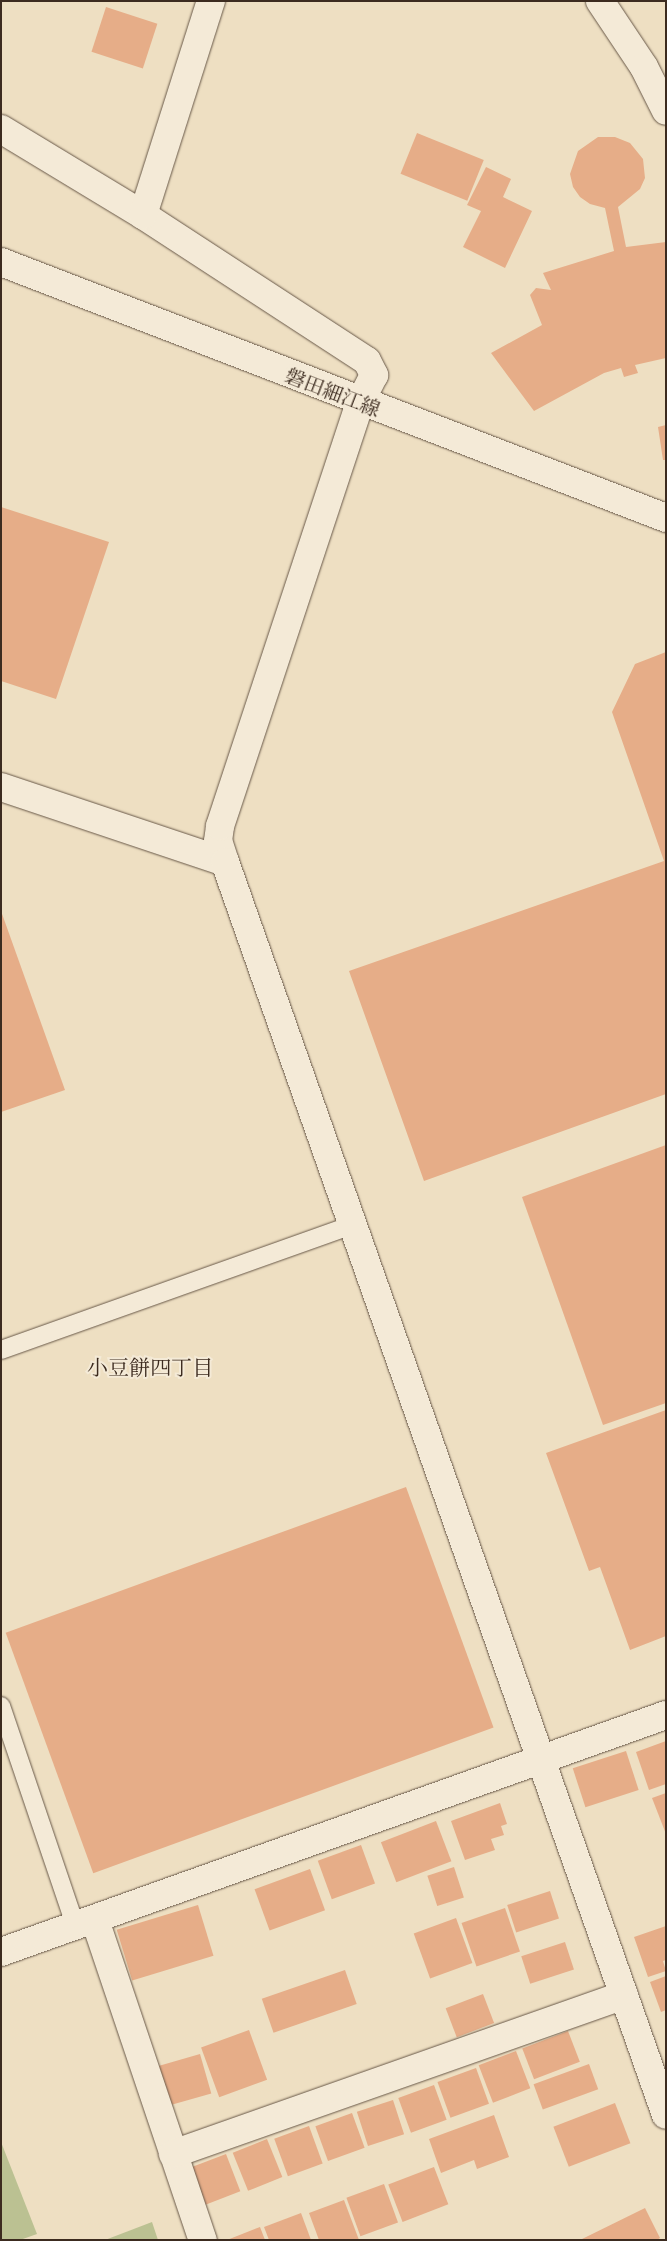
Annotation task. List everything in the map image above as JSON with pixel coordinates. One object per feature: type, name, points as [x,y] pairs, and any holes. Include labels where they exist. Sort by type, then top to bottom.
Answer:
[{"type":"street","points":[[143,215],[211,1]]},
{"type":"street","points":[[600,1],[644,67],[666,111]]},
{"type":"street","points":[[1,129],[143,215],[367,361],[374,375],[360,403],[220,826],[218,841],[666,2115]]},
{"type":"street","name":"磐田細江線","points":[[1,262],[360,403],[666,518]]},
{"type":"street","points":[[2,788],[225,862]]},
{"type":"street","points":[[1,1952],[86,1924],[541,1758],[666,1715]]},
{"type":"street","points":[[86,1924],[173,2154],[203,2240]]},
{"type":"street","points":[[173,2154],[624,1995]]},
{"type":"lane","points":[[1,1350],[354,1224]]},
{"type":"lane","points":[[1,1706],[86,1924]]},
{"type":"green space","points":[[1,2142],[37,2234],[20,2240],[1,2240]]},
{"type":"green space","points":[[152,2222],[158,2240],[105,2240]]},
{"type":"building","points":[[106,7],[157,24],[143,68],[91,52]]},
{"type":"building","points":[[417,133],[484,160],[467,201],[401,174]]},
{"type":"building","points":[[598,137],[615,137],[630,143],[643,159],[645,178],[640,189],[618,207],[626,247],[666,242],[666,358],[635,365],[638,373],[624,377],[621,368],[604,373],[534,411],[491,353],[542,325],[530,295],[536,288],[551,290],[543,273],[614,251],[605,208],[590,204],[580,197],[573,187],[570,174],[578,151]]},
{"type":"building","points":[[486,167],[511,179],[503,197],[532,211],[505,268],[463,247],[481,211],[467,205]]},
{"type":"building","points":[[666,425],[666,460],[663,460],[658,427]]},
{"type":"building","points":[[1,507],[109,542],[56,699],[1,681]]},
{"type":"building","points":[[666,652],[666,1094],[424,1181],[349,971],[664,861],[612,712],[635,664]]},
{"type":"building","points":[[1,911],[65,1090],[1,1112]]},
{"type":"building","points":[[666,1145],[666,1403],[603,1425],[522,1197]]},
{"type":"building","points":[[666,1410],[666,1636],[630,1650],[600,1567],[589,1571],[546,1453]]},
{"type":"building","points":[[406,1487],[494,1728],[93,1873],[6,1633]]},
{"type":"building","points":[[666,1741],[666,1784],[649,1790],[636,1752]]},
{"type":"building","points":[[626,1751],[639,1790],[585,1807],[573,1768]]},
{"type":"building","points":[[666,1793],[666,1834],[652,1798]]},
{"type":"building","points":[[500,1803],[507,1824],[501,1826],[504,1835],[491,1839],[495,1850],[465,1860],[451,1821]]},
{"type":"building","points":[[436,1821],[451,1861],[396,1882],[381,1842]]},
{"type":"building","points":[[361,1845],[375,1884],[332,1899],[318,1861]]},
{"type":"building","points":[[454,1867],[464,1897],[437,1906],[427,1876]]},
{"type":"building","points":[[310,1869],[325,1910],[270,1931],[255,1889]]},
{"type":"building","points":[[550,1891],[559,1919],[516,1932],[507,1905]]},
{"type":"building","points":[[198,1905],[213,1956],[132,1981],[117,1930]]},
{"type":"building","points":[[505,1908],[520,1951],[476,1966],[462,1923]]},
{"type":"building","points":[[456,1918],[472,1963],[430,1978],[414,1933]]},
{"type":"building","points":[[666,1926],[666,1960],[663,1961],[666,1971],[648,1977],[634,1937]]},
{"type":"building","points":[[565,1942],[574,1970],[530,1984],[521,1956]]},
{"type":"building","points":[[345,1970],[357,2004],[274,2033],[262,1999]]},
{"type":"building","points":[[666,1976],[666,2010],[661,2012],[650,1982]]},
{"type":"building","points":[[483,1994],[494,2023],[457,2037],[446,2008]]},
{"type":"building","points":[[249,2030],[267,2080],[219,2097],[201,2047]]},
{"type":"building","points":[[568,2031],[580,2062],[534,2079],[522,2049]]},
{"type":"building","points":[[516,2051],[530,2088],[493,2103],[479,2065]]},
{"type":"building","points":[[200,2054],[211,2093],[168,2106],[157,2066]]},
{"type":"building","points":[[589,2064],[598,2089],[543,2110],[534,2084]]},
{"type":"building","points":[[476,2068],[489,2104],[450,2118],[437,2082]]},
{"type":"building","points":[[434,2085],[447,2120],[411,2133],[398,2098]]},
{"type":"building","points":[[393,2100],[404,2134],[368,2146],[357,2112]]},
{"type":"building","points":[[615,2103],[630,2143],[569,2167],[553,2127]]},
{"type":"building","points":[[352,2113],[365,2148],[328,2161],[315,2126]]},
{"type":"building","points":[[494,2115],[509,2157],[477,2169],[474,2160],[441,2173],[429,2139]]},
{"type":"building","points":[[309,2126],[323,2164],[288,2176],[274,2139]]},
{"type":"building","points":[[267,2139],[282,2177],[248,2191],[233,2153]]},
{"type":"building","points":[[226,2154],[240,2191],[205,2205],[191,2168]]},
{"type":"building","points":[[434,2167],[448,2204],[403,2222],[388,2185]]},
{"type":"building","points":[[384,2184],[398,2223],[360,2236],[346,2198]]},
{"type":"building","points":[[344,2200],[359,2240],[319,2240],[309,2213]]},
{"type":"building","points":[[645,2208],[660,2238],[657,2240],[580,2240]]},
{"type":"building","points":[[301,2213],[311,2240],[269,2240],[264,2227]]},
{"type":"building","points":[[260,2227],[265,2240],[227,2240]]},
{"type":"district","name":"小豆餅四丁目","points":[[150,1368]]}]
